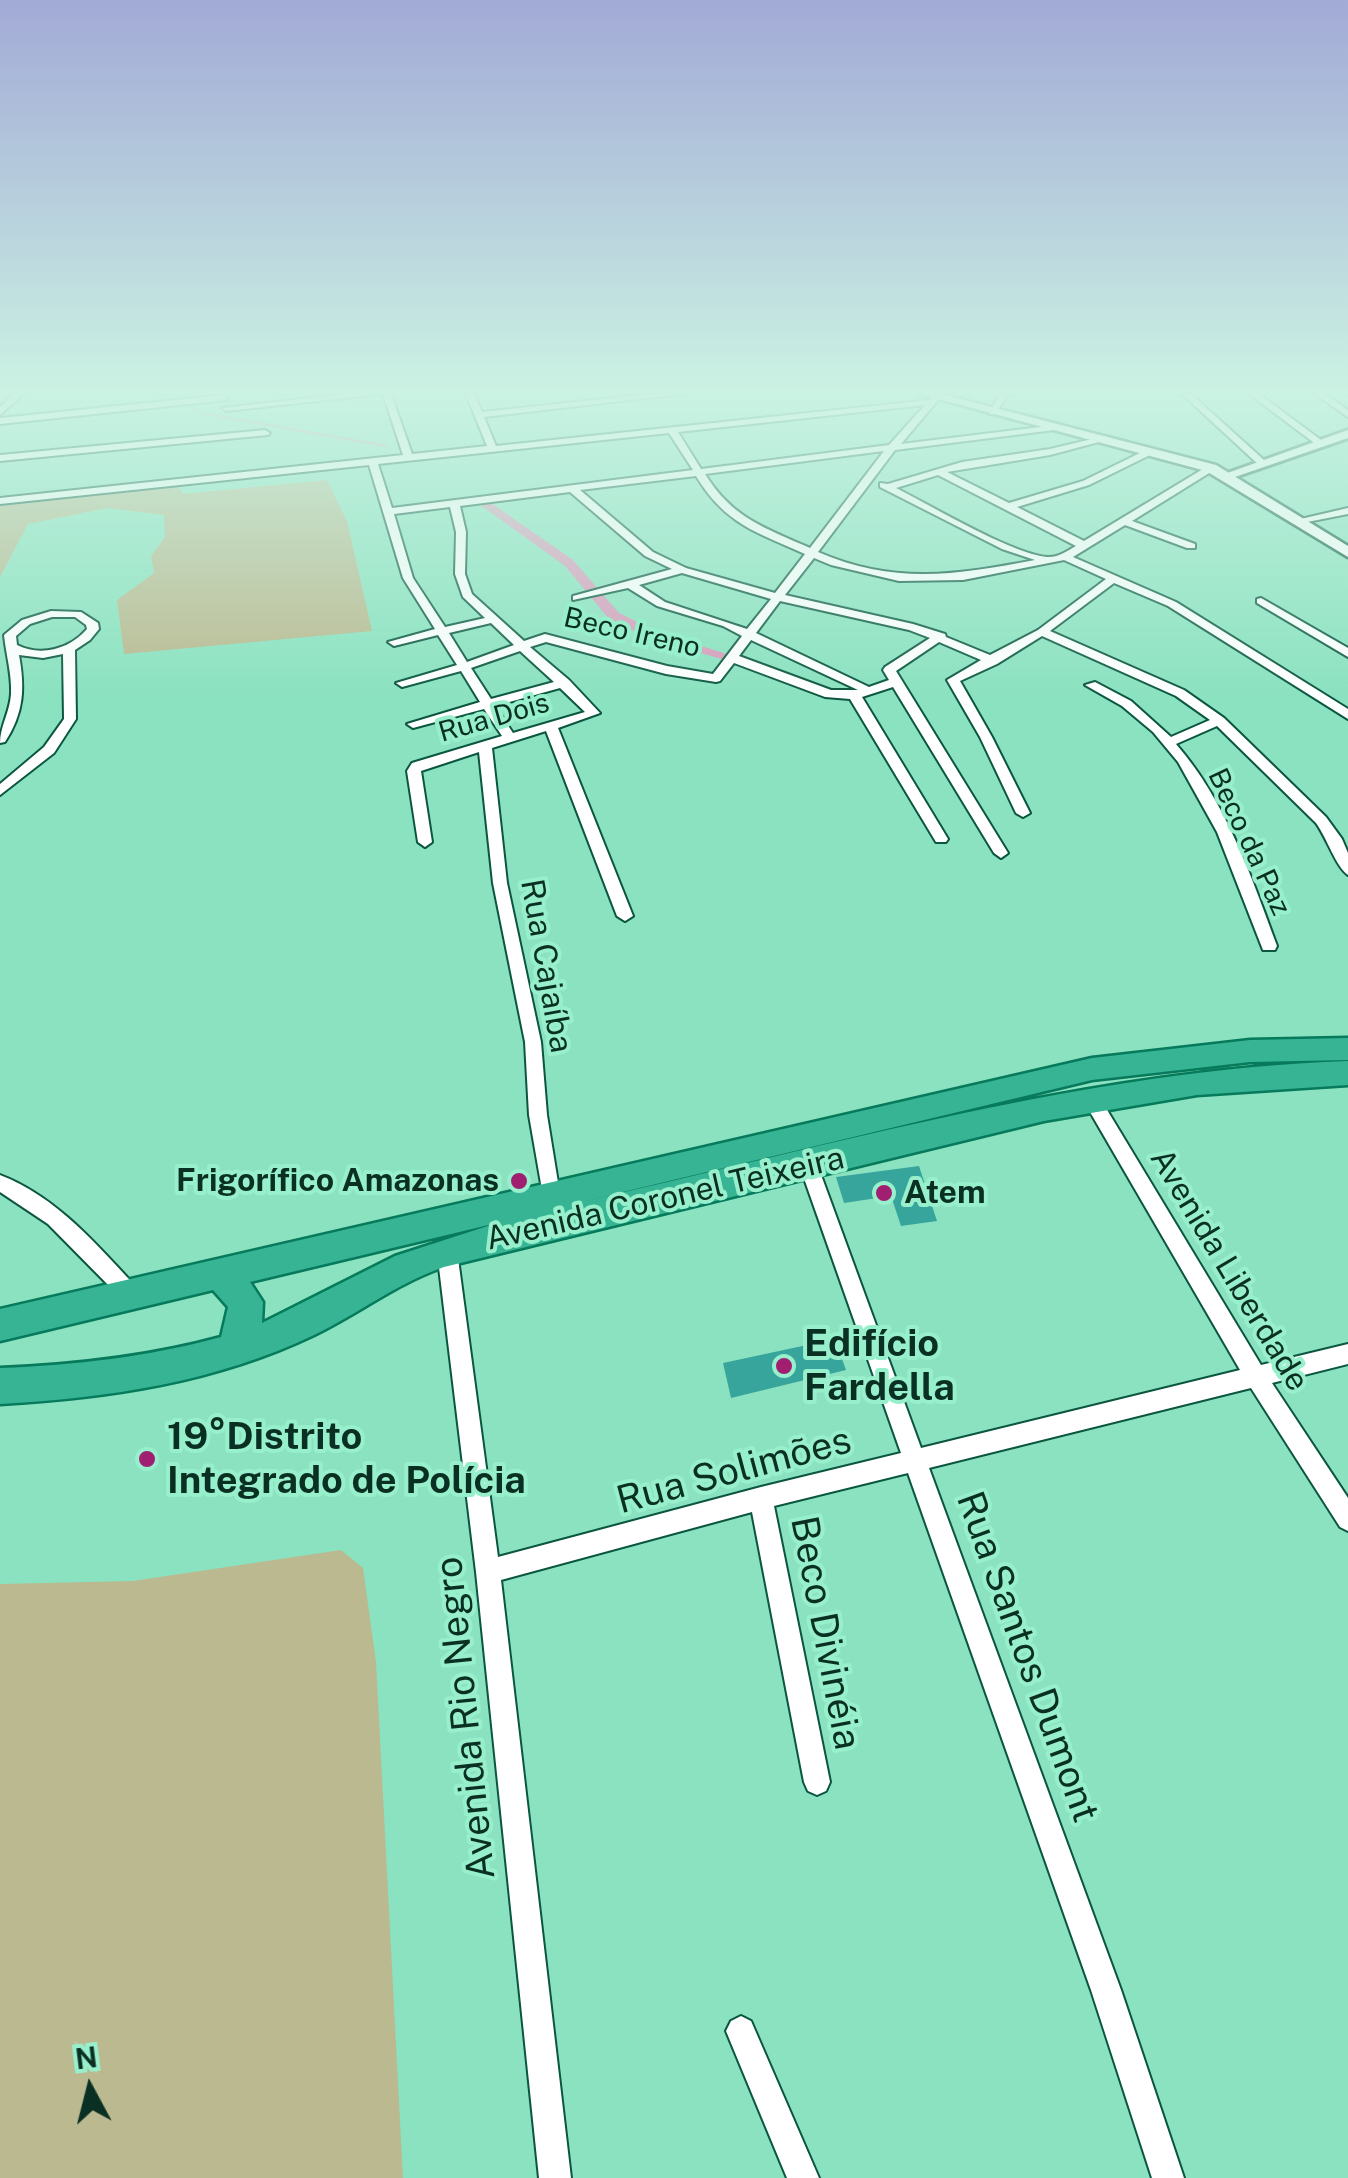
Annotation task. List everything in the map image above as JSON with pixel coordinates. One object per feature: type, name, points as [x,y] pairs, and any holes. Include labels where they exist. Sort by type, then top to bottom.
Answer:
[{"type":"highway","name":"Avenida Coronel Teixeira","points":[[0,1325],[1092,1069],[1234,1052],[1348,1049]]},
{"type":"highway","name":"Avenida Coronel Teixeira","points":[[0,1386],[69,1384],[232,1352],[299,1324],[408,1266],[447,1251],[808,1164],[1092,1100],[1238,1078],[1348,1073]]},
{"type":"highway","points":[[221,1275],[246,1302],[244,1327],[232,1352]]},
{"type":"main road","points":[[1256,496],[1348,552]]},
{"type":"street","points":[[0,501],[53,496]]},
{"type":"street","points":[[383,496],[408,578],[510,738]]},
{"type":"street","points":[[388,512],[515,496]]},
{"type":"street","points":[[580,496],[648,554],[682,570],[942,636],[993,661]]},
{"type":"street","points":[[714,496],[726,511],[812,554],[865,573],[928,580],[997,573],[1065,557],[1175,496]]},
{"type":"street","points":[[857,496],[732,658],[829,694],[860,692],[897,682]]},
{"type":"street","points":[[903,496],[1006,547],[1050,561]]},
{"type":"street","points":[[989,496],[1011,506],[1045,496]]},
{"type":"street","points":[[413,724],[565,683],[530,642],[475,604],[462,586],[461,532],[454,504]]},
{"type":"street","points":[[1011,506],[1012,512],[1084,546]]},
{"type":"street","points":[[1297,521],[1348,511]]},
{"type":"street","points":[[1126,522],[1191,546]]},
{"type":"street","points":[[1065,557],[1172,604],[1348,715]]},
{"type":"street","points":[[578,598],[682,570]]},
{"type":"street","points":[[1023,812],[953,680],[1042,632],[1115,577]]},
{"type":"street","points":[[628,584],[661,604],[726,624],[860,692],[941,839]]},
{"type":"street","points":[[1261,601],[1346,650]]},
{"type":"street","points":[[0,738],[16,708],[19,685],[11,647],[10,634],[38,617],[62,613],[92,622],[89,636],[69,648],[40,655],[11,647]]},
{"type":"street","points":[[394,642],[495,619]]},
{"type":"street","points":[[1042,632],[1180,693],[1220,721],[1321,820],[1335,839],[1348,870]]},
{"type":"street","points":[[942,636],[889,670],[1001,853]]},
{"type":"street","name":"Beco Ireno","points":[[530,642],[549,638],[628,661],[716,678],[732,658]]},
{"type":"street","points":[[402,683],[463,667],[530,642]]},
{"type":"street","points":[[0,791],[49,750],[70,719],[69,648]]},
{"type":"street","name":"Rua Dois","points":[[425,842],[416,766],[592,715],[594,710],[565,683]]},
{"type":"street","name":"Beco da Paz","points":[[1092,686],[1114,694],[1137,710],[1169,742],[1220,825],[1269,946]]},
{"type":"street","points":[[1169,742],[1220,721]]},
{"type":"street","points":[[551,727],[625,916]]},
{"type":"street","name":"Rua Cajaíba","points":[[484,747],[500,884],[533,1042],[538,1116],[551,1195]]},
{"type":"street","name":"Avenida Liberdade","points":[[1092,1100],[1254,1374],[1348,1520]]},
{"type":"street","name":"Rua Santos Dumont","points":[[808,1164],[1106,1990],[1168,2178]]},
{"type":"street","points":[[0,1183],[29,1198],[89,1250],[131,1295]]},
{"type":"street","name":"Avenida Rio Negro","points":[[447,1251],[488,1572],[555,2178]]},
{"type":"street","name":"Rua Solimões","points":[[488,1572],[760,1498],[1348,1354]]},
{"type":"street","name":"Beco Divinéia","points":[[760,1498],[817,1782]]},
{"type":"street","points":[[742,2031],[804,2178]]},
{"type":"green space","points":[[77,496],[335,496],[347,521],[372,631],[124,654],[117,600],[154,573],[151,556],[165,537],[164,515],[108,508],[28,524],[0,577],[0,503]]},
{"type":"green space","points":[[341,1550],[363,1568],[376,1662],[403,2178],[0,2178],[0,1584],[133,1581]]},
{"type":"building","name":"Atem","points":[[919,1166],[937,1221],[901,1226],[891,1196],[844,1203],[836,1177]]},
{"type":"building","name":"Edifício Fardella","points":[[835,1339],[846,1370],[731,1398],[723,1363]]},
{"type":"waterway","points":[[480,500],[569,563],[614,616],[653,635],[732,658]]},
{"type":"place","name":"Frigorífico Amazonas","points":[[519,1181]]},
{"type":"place","name":"Atem","points":[[884,1193]]},
{"type":"place","name":"Edifício Fardella","points":[[784,1366]]},
{"type":"place","name":"19°Distrito Integrado de Polícia","points":[[147,1459]]}]
